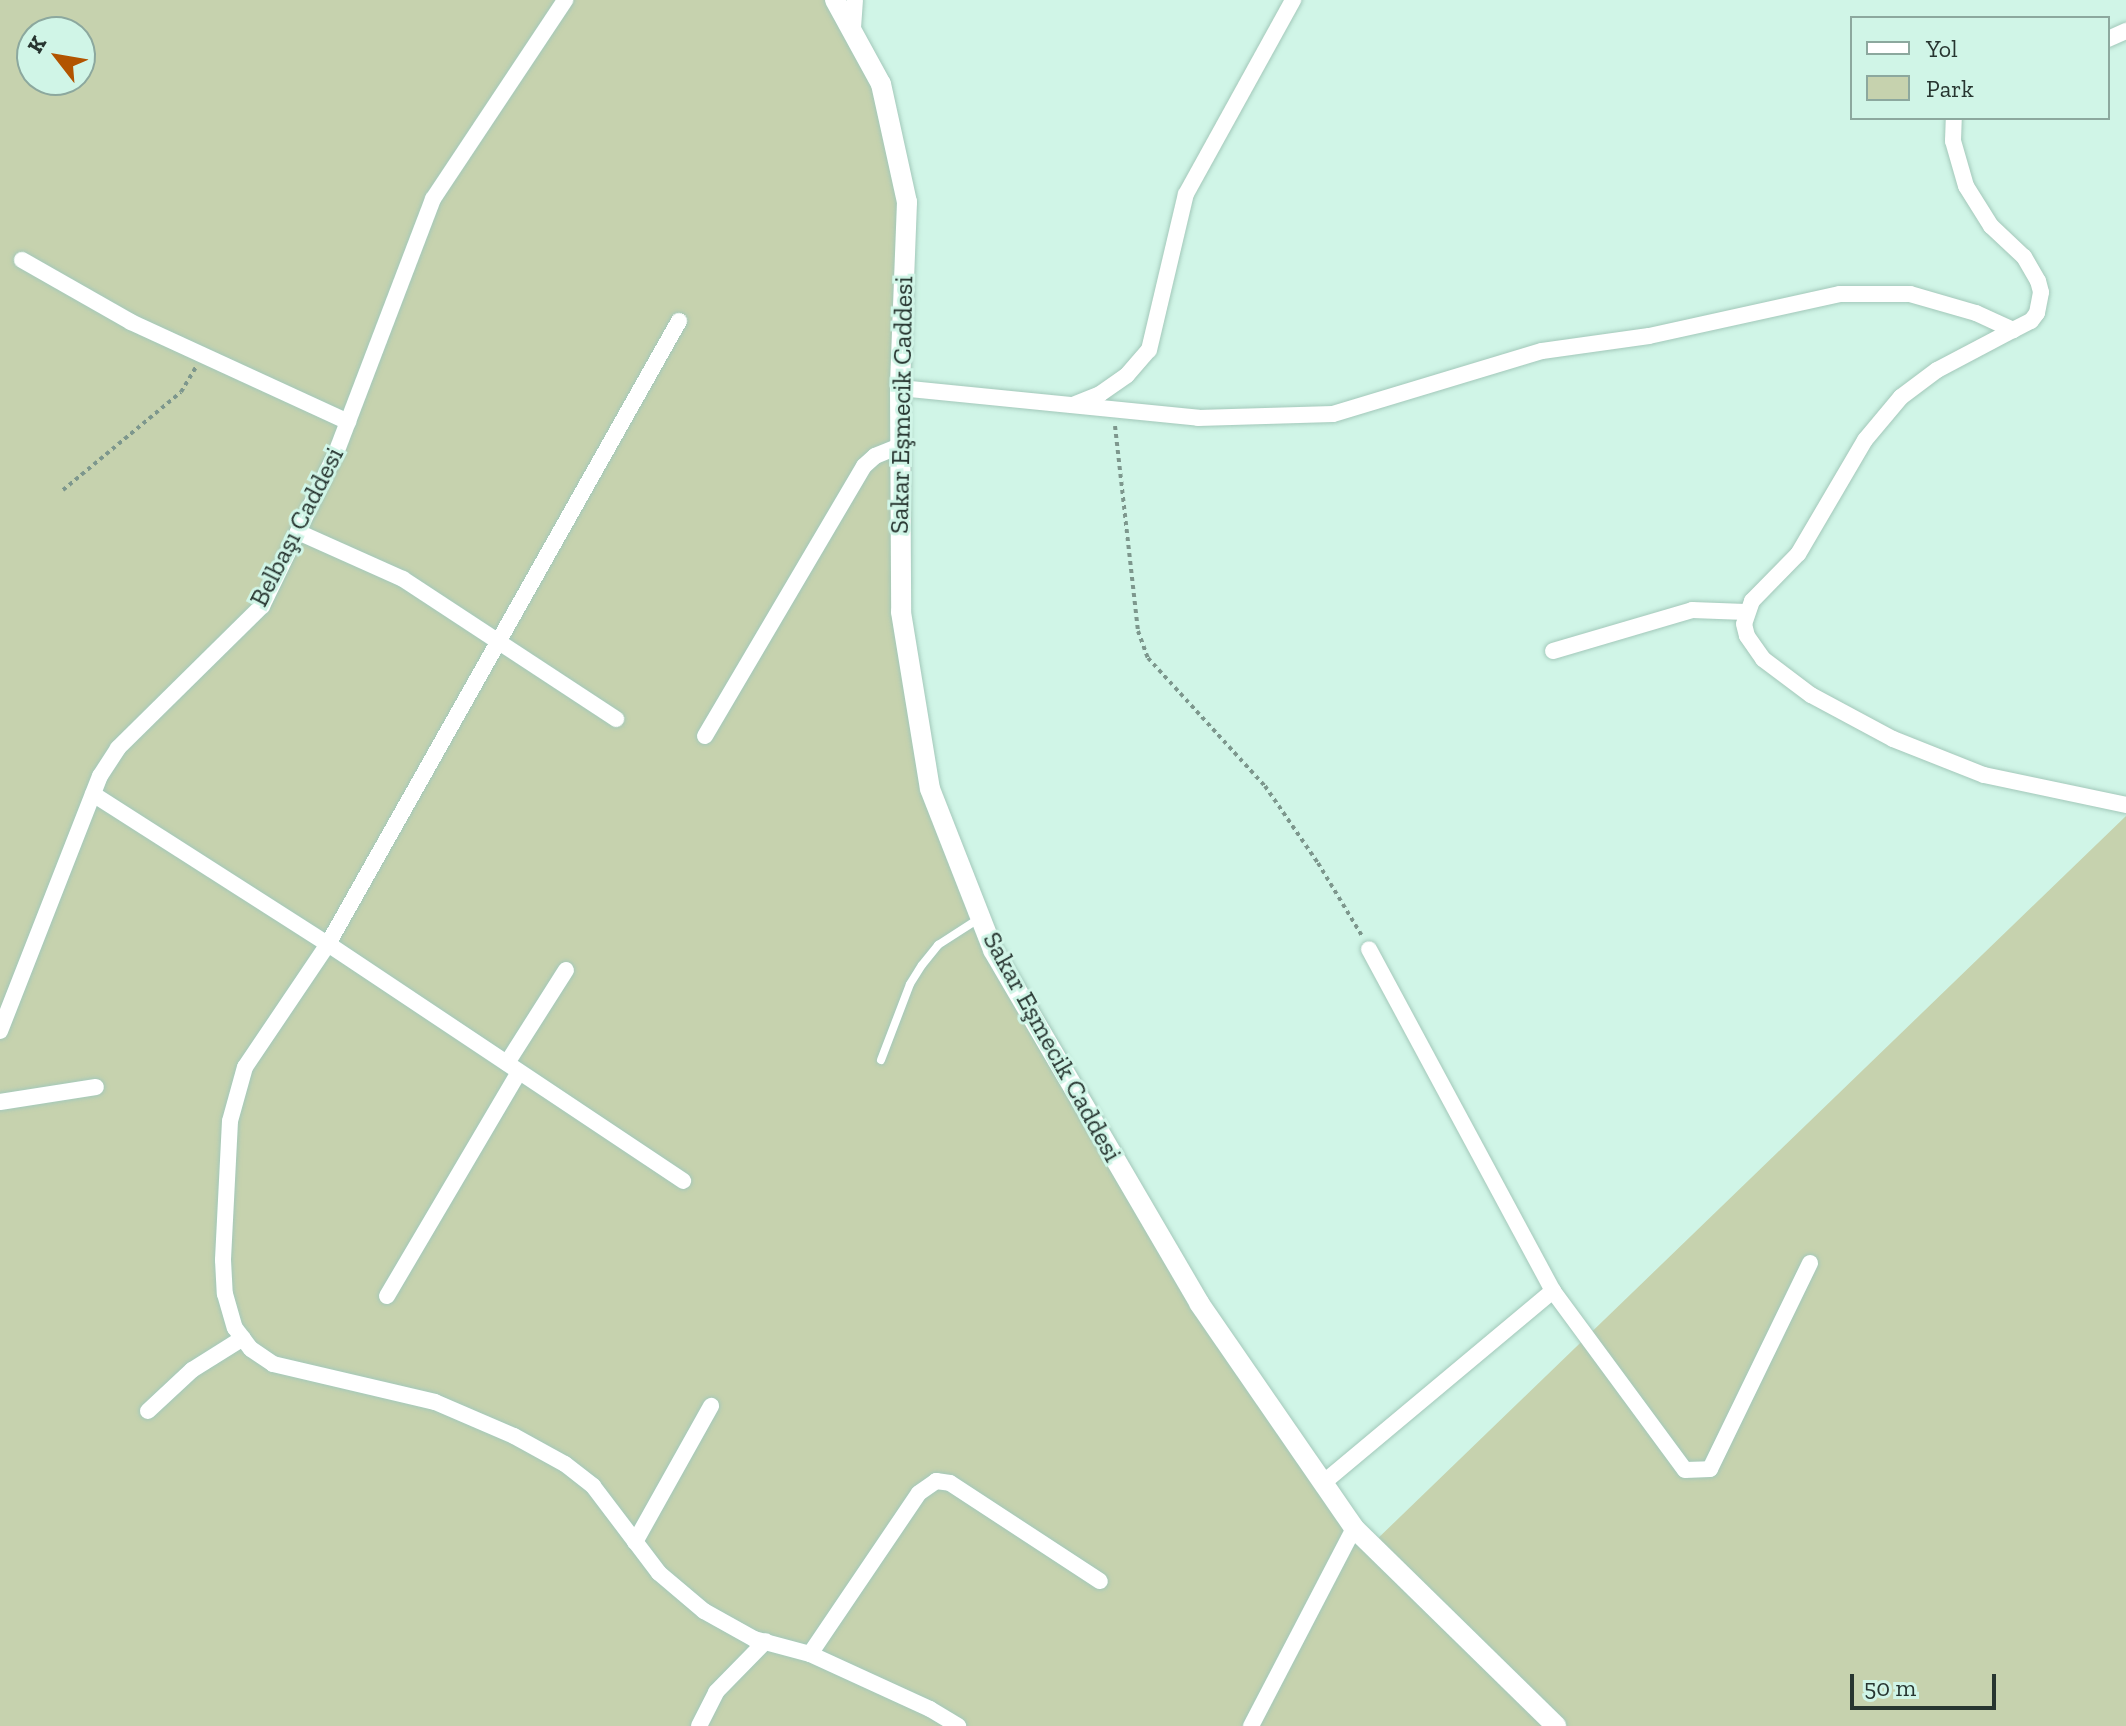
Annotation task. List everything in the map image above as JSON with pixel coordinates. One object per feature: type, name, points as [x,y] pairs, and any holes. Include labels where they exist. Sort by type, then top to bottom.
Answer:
[{"type":"street","name":"Belbaşı Caddesi","points":[[0,1031],[93,794],[118,748],[262,606],[348,422],[433,199],[565,0]]},
{"type":"street","name":"Sakar Eşmecik Caddesi","points":[[835,0],[881,84],[907,202],[900,388],[901,612],[930,789],[993,950],[1199,1303],[1354,1528],[1556,1726]]},
{"type":"street","points":[[853,28],[855,0]]},
{"type":"street","points":[[1069,406],[1100,394],[1118,382],[1149,350],[1186,194],[1293,0]]},
{"type":"street","points":[[1954,120],[1953,141],[1966,186],[1991,226],[2024,257],[2038,281],[2041,292],[2037,313],[2031,321],[1937,370],[1901,397],[1858,451],[1798,554],[1752,601],[1746,612],[1747,636],[1763,659],[1811,695],[1893,739],[1984,775],[2126,805]]},
{"type":"street","points":[[22,260],[131,322],[348,422]]},
{"type":"street","points":[[900,388],[1198,418],[1333,414],[1542,351],[1649,336],[1840,294],[1910,294],[1976,313],[2013,330]]},
{"type":"street","points":[[679,321],[328,944],[245,1067],[234,1096],[223,1260],[225,1294],[235,1328],[251,1349],[273,1364],[435,1402],[514,1436],[565,1464],[593,1486],[659,1573],[704,1611],[754,1639],[810,1654],[930,1709],[958,1726]]},
{"type":"street","points":[[705,736],[864,466],[875,456],[900,446]]},
{"type":"street","points":[[298,532],[403,579],[616,719]]},
{"type":"street","points":[[1553,651],[1692,610],[1746,612]]},
{"type":"street","points":[[93,794],[328,944],[683,1181]]},
{"type":"street","points":[[1369,949],[1553,1291],[1685,1470],[1710,1469],[1810,1263]]},
{"type":"street","points":[[387,1296],[566,970]]},
{"type":"street","points":[[0,1102],[96,1087]]},
{"type":"street","points":[[1323,1483],[1553,1291]]},
{"type":"street","points":[[148,1411],[192,1370],[243,1338]]},
{"type":"street","points":[[635,1542],[711,1406]]},
{"type":"street","points":[[810,1654],[919,1493],[936,1481],[950,1483],[1100,1581]]},
{"type":"street","points":[[1251,1726],[1354,1528]]},
{"type":"street","points":[[699,1726],[716,1692],[766,1641]]},
{"type":"lane","points":[[881,1060],[910,984],[922,965],[938,945],[980,918]]},
{"type":"path","points":[[63,490],[181,392],[203,355]]},
{"type":"path","points":[[1114,410],[1138,631],[1148,658],[1265,786],[1318,863],[1369,949]]},
{"type":"green space","points":[[0,0],[831,0],[858,44],[897,164],[901,451],[915,694],[960,872],[1156,1224],[1372,1544],[2126,816],[2126,1726],[0,1726]]}]
